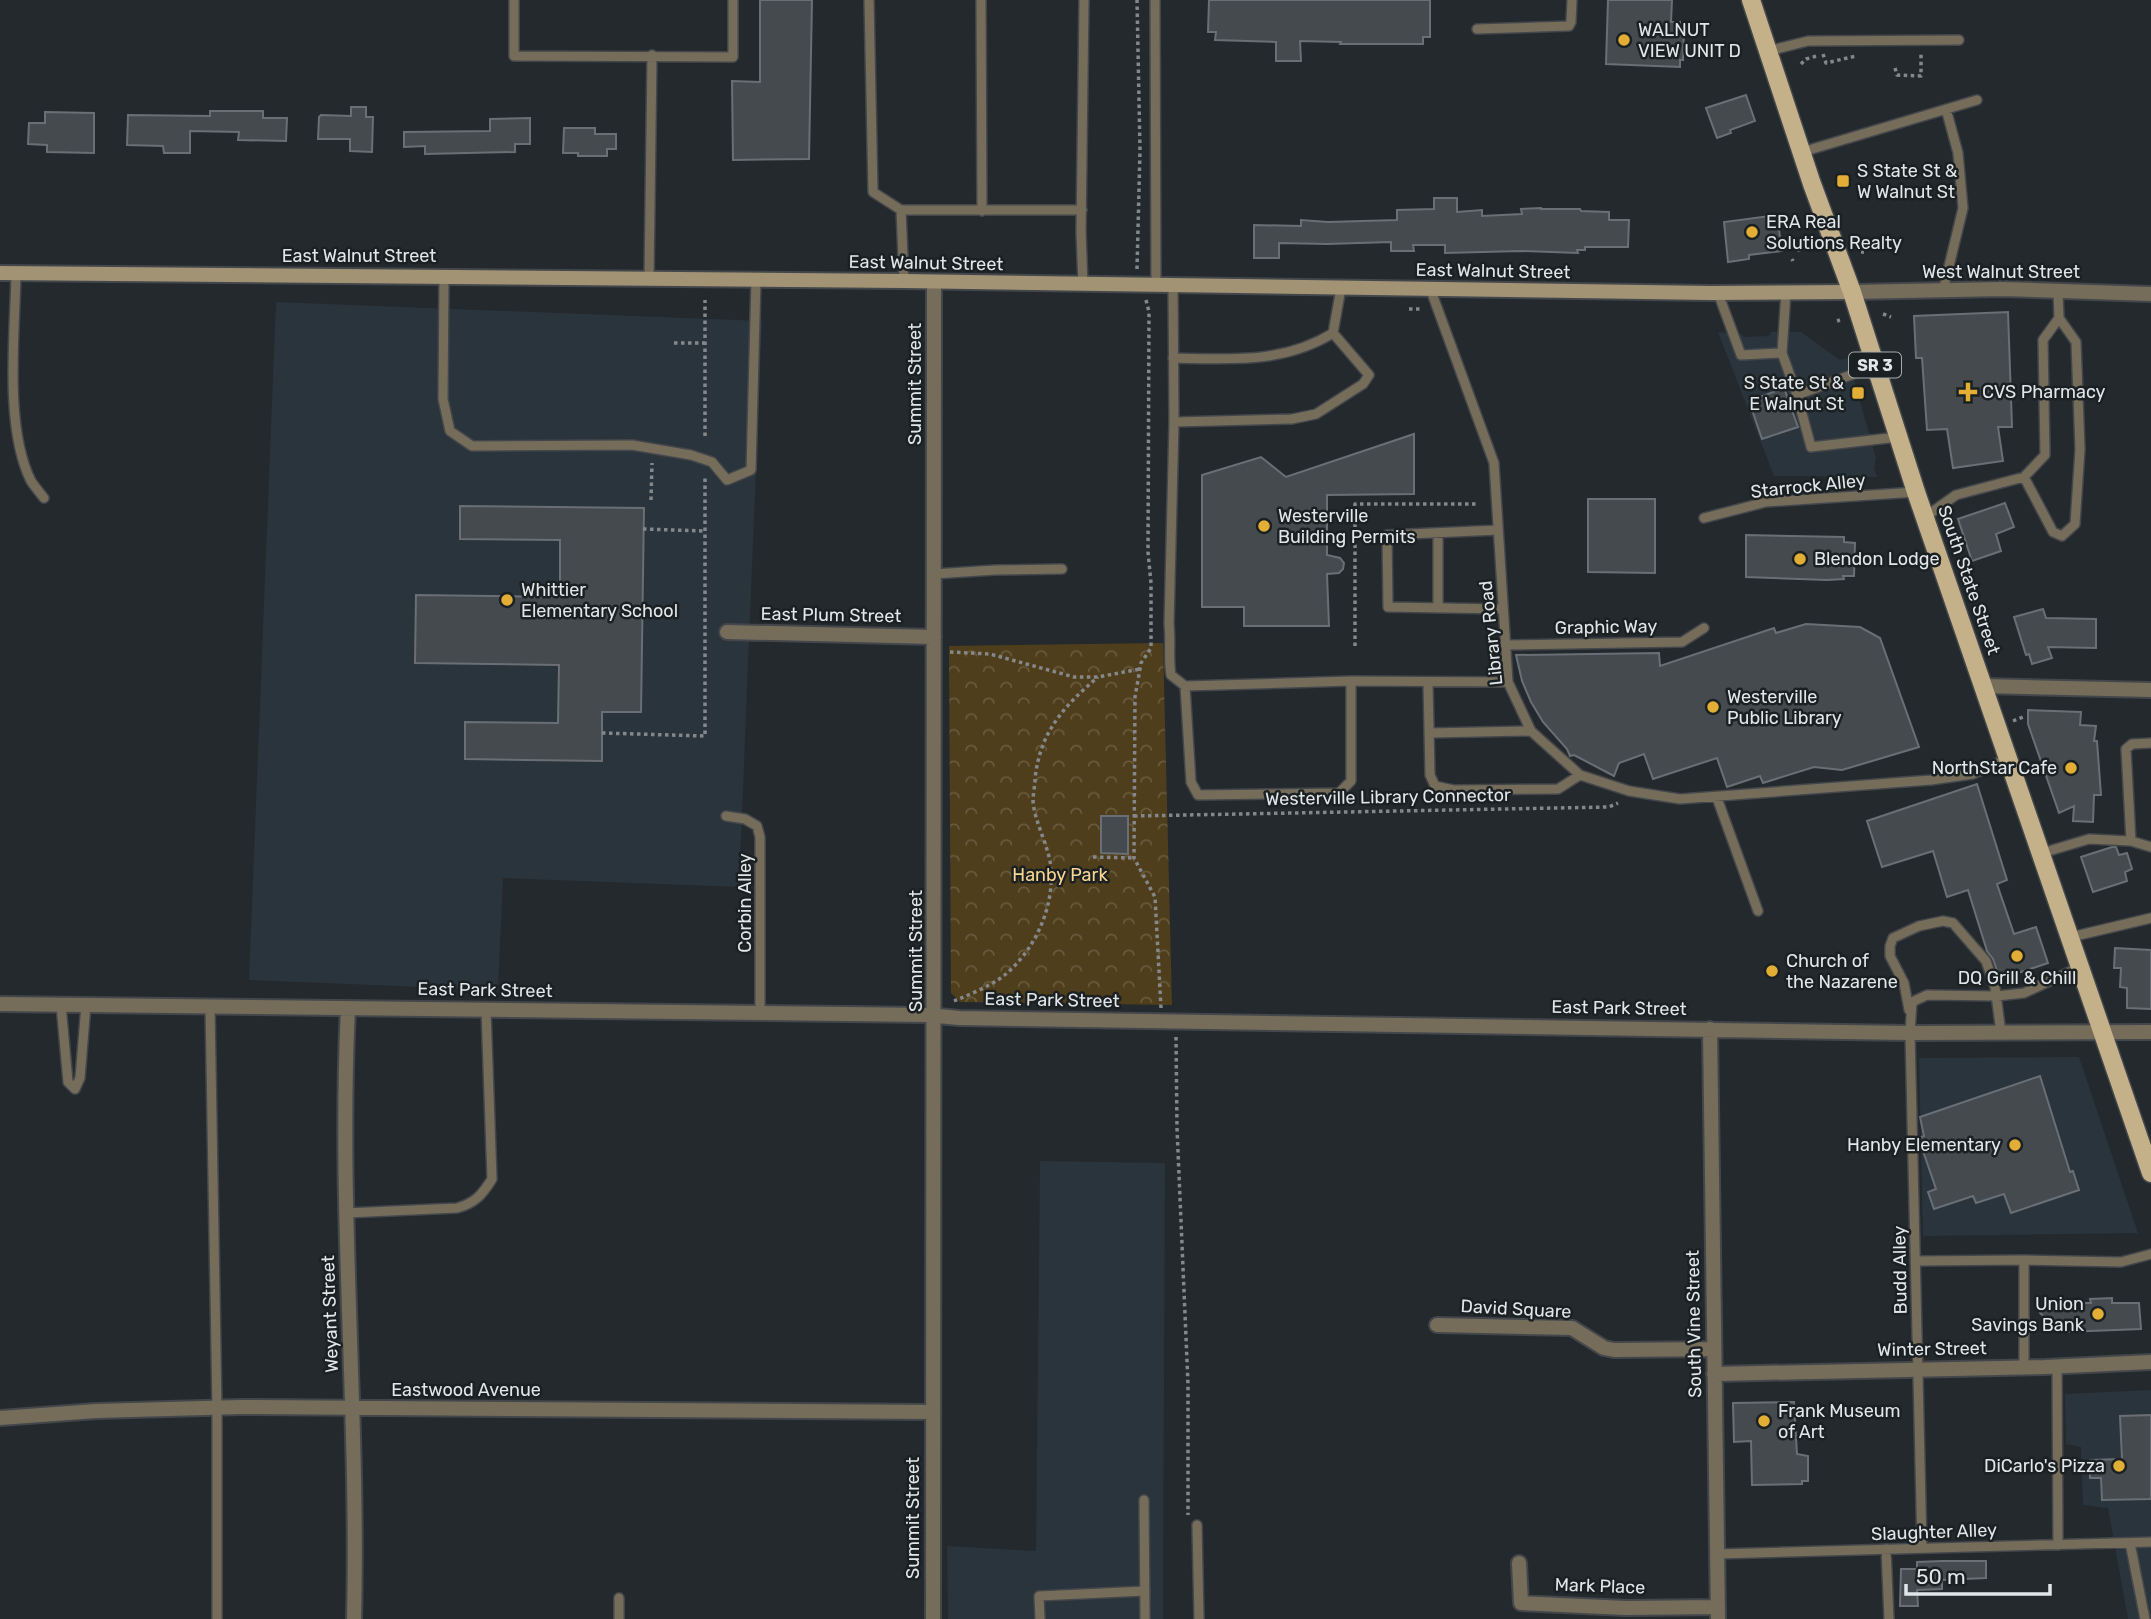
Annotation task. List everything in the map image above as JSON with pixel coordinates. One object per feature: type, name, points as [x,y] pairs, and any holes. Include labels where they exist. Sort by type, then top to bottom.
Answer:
[{"type":"main road","name":"South State Street","points":[[1751,0],[1852,292],[1916,492],[2151,1173]]},
{"type":"main road","name":"East Walnut Street","points":[[0,273],[904,281],[1718,293],[1852,292]]},
{"type":"street","name":"Summit Street","points":[[933,1619],[934,283]]},
{"type":"street","name":"West Walnut Street","points":[[1852,292],[1943,290],[2151,294]]},
{"type":"street","name":"East Plum Street","points":[[727,632],[934,636]]},
{"type":"street","points":[[1984,686],[2151,690]]},
{"type":"street","name":"East Park Street","points":[[0,1004],[760,1013],[1910,1033],[2151,1032]]},
{"type":"street","name":"Weyant Street","points":[[348,1008],[345,1063],[346,1213],[352,1408],[354,1619]]},
{"type":"street","name":"South Vine Street","points":[[1710,1029],[1718,1613]]},
{"type":"street","name":"David Square","points":[[1437,1325],[1572,1328],[1604,1348],[1614,1350],[1714,1349]]},
{"type":"street","name":"Winter Street","points":[[1714,1374],[2151,1362]]},
{"type":"street","name":"Eastwood Avenue","points":[[0,1418],[96,1411],[217,1408],[933,1412]]},
{"type":"street","name":"Mark Place","points":[[1519,1563],[1521,1603],[1718,1613]]},
{"type":"lane","points":[[514,0],[514,56],[733,57],[733,0]]},
{"type":"lane","points":[[869,0],[873,192],[901,210],[1082,209]]},
{"type":"lane","points":[[981,0],[982,211]]},
{"type":"lane","points":[[1083,285],[1084,0]]},
{"type":"lane","points":[[1149,286],[1155,0]]},
{"type":"lane","points":[[1477,29],[1569,26],[1572,22],[1572,0]]},
{"type":"lane","points":[[1768,51],[1808,41],[1959,40]]},
{"type":"lane","points":[[649,279],[652,55]]},
{"type":"lane","points":[[1802,152],[1977,100]]},
{"type":"lane","points":[[1943,290],[1963,208],[1958,153],[1946,109]]},
{"type":"lane","points":[[901,210],[904,281]]},
{"type":"lane","points":[[16,273],[16,433],[32,481],[44,498]]},
{"type":"lane","points":[[444,276],[443,399],[450,431],[472,446],[632,445],[691,455],[712,462],[727,480],[751,470],[756,280]]},
{"type":"lane","points":[[1173,287],[1174,422],[1169,624],[1171,648],[1168,661],[1171,675],[1185,686],[1351,681],[1508,682]]},
{"type":"lane","points":[[1173,358],[1277,357],[1317,344],[1333,333],[1341,288]]},
{"type":"lane","name":"Library Road","points":[[1430,288],[1493,463],[1508,682],[1531,732],[1580,775],[1638,792],[1680,799],[1717,798],[1931,780],[1973,774],[2009,758]]},
{"type":"lane","points":[[2024,477],[2053,532],[2062,536],[2075,524],[2080,449],[2076,342],[2059,318],[2058,291]]},
{"type":"lane","points":[[1786,292],[1782,352],[1811,447],[1898,437]]},
{"type":"lane","points":[[1718,293],[1741,355],[1782,352]]},
{"type":"lane","points":[[1925,517],[1956,495],[2024,477],[2045,455],[2043,340],[2059,318]]},
{"type":"lane","points":[[1174,422],[1293,419],[1316,414],[1363,384],[1369,375],[1333,333]]},
{"type":"lane","points":[[1797,395],[1875,366]]},
{"type":"lane","name":"Starrock Alley","points":[[1704,518],[1766,502],[1916,492]]},
{"type":"lane","points":[[1499,530],[1387,535],[1388,607],[1502,609]]},
{"type":"lane","points":[[1438,533],[1438,608]]},
{"type":"lane","points":[[934,574],[1062,569]]},
{"type":"lane","name":"Graphic Way","points":[[1504,645],[1682,642],[1704,628]]},
{"type":"lane","points":[[1185,686],[1191,782],[1198,795],[1339,793],[1351,781],[1351,681]]},
{"type":"lane","points":[[1428,683],[1430,775],[1435,786],[1454,790],[1558,789],[1580,775]]},
{"type":"lane","points":[[1429,733],[1531,732]]},
{"type":"lane","points":[[2131,841],[2126,749],[2132,744],[2151,743]]},
{"type":"lane","points":[[1717,798],[1758,911]]},
{"type":"lane","name":"Corbin Alley","points":[[726,816],[757,826],[760,837],[760,1013]]},
{"type":"lane","points":[[2042,853],[2089,839],[2131,841],[2151,847]]},
{"type":"lane","points":[[2071,937],[2151,918]]},
{"type":"lane","name":"Budd Alley","points":[[1922,1548],[1910,1013],[1904,983],[1890,956],[1890,946],[1894,938],[1905,931],[1943,921],[1953,923],[1986,961],[1997,996]]},
{"type":"lane","points":[[1910,1013],[1912,1002],[1927,995],[1997,996],[2024,993],[2081,967]]},
{"type":"lane","points":[[1997,996],[2001,1033]]},
{"type":"lane","points":[[61,1005],[68,1082],[75,1089],[80,1078],[86,1005]]},
{"type":"lane","points":[[211,1006],[217,1619]]},
{"type":"lane","points":[[346,1213],[457,1208],[482,1195],[492,1179],[486,1010]]},
{"type":"lane","points":[[1916,1261],[2121,1262],[2151,1254]]},
{"type":"lane","points":[[2024,1260],[2024,1367]]},
{"type":"lane","points":[[2057,1366],[2057,1545]]},
{"type":"lane","points":[[1144,1500],[1145,1619]]},
{"type":"lane","points":[[1193,1524],[1199,1619]]},
{"type":"lane","name":"Slaughter Alley","points":[[1717,1554],[2151,1542]]},
{"type":"lane","points":[[2130,1543],[2145,1619]]},
{"type":"lane","points":[[1886,1549],[1888,1619]]},
{"type":"lane","points":[[1040,1619],[1039,1596],[1145,1591]]},
{"type":"lane","points":[[619,1598],[620,1619]]},
{"type":"path","points":[[1137,0],[1140,150],[1136,268],[1149,286],[1148,552],[1151,648],[1140,669],[1135,697],[1135,858],[1156,897],[1161,1021],[1176,1035],[1177,1128],[1193,1524]]},
{"type":"path","points":[[1801,65],[1805,59],[1832,52]]},
{"type":"path","points":[[1823,54],[1826,64],[1862,54],[1842,52]]},
{"type":"path","points":[[1895,68],[1897,75],[1921,76],[1921,53],[1909,53]]},
{"type":"path","points":[[705,300],[705,436]]},
{"type":"path","points":[[1409,309],[1422,309]]},
{"type":"path","points":[[1883,314],[1891,317]]},
{"type":"path","points":[[674,343],[705,343]]},
{"type":"path","points":[[651,500],[652,461],[660,461]]},
{"type":"path","points":[[602,733],[705,736],[705,479],[701,468]]},
{"type":"path","points":[[643,529],[705,531]]},
{"type":"path","points":[[945,652],[990,654],[1074,677],[1098,677],[1140,669]]},
{"type":"path","points":[[953,1001],[974,993],[1006,974],[1030,946],[1043,923],[1050,894],[1051,866],[1033,800],[1037,764],[1046,735],[1063,710],[1098,677]]},
{"type":"path","points":[[2013,721],[2023,717]]},
{"type":"path","name":"Westerville Library Connector","points":[[1135,816],[1609,807],[1638,792]]},
{"type":"path","points":[[1093,857],[1135,858]]},
{"type":"shaded area","name":"Whittier Elementary School","points":[[276,302],[762,321],[739,887],[503,878],[498,990],[249,980]]},
{"type":"shaded area","points":[[1718,332],[1741,334],[1744,337],[1769,336],[1771,332],[1801,332],[1840,360],[1848,358],[1876,458],[1874,468],[1877,477],[1774,476]]},
{"type":"shaded area","name":"Hanby Elementary","points":[[2079,1057],[2138,1233],[1923,1236],[1919,1058]]},
{"type":"shaded area","points":[[1040,1161],[1165,1163],[1163,1619],[948,1619],[947,1546],[1036,1551]]},
{"type":"shaded area","points":[[2151,1390],[2151,1619],[2128,1619],[2108,1508],[2083,1505],[2081,1447],[2066,1444],[2065,1394]]},
{"type":"green space","name":"Hanby Park","points":[[1163,643],[1172,1005],[960,1002],[951,993],[949,646]]},
{"type":"building","points":[[760,0],[812,0],[809,159],[733,160],[732,81],[760,82]]},
{"type":"building","points":[[1209,0],[1430,0],[1430,37],[1423,37],[1423,44],[1300,41],[1301,61],[1276,61],[1276,42],[1215,40],[1216,32],[1208,32]]},
{"type":"building","points":[[1608,0],[1672,0],[1671,22],[1680,22],[1680,28],[1684,28],[1683,60],[1680,60],[1680,67],[1606,64]]},
{"type":"building","points":[[1746,95],[1755,121],[1717,138],[1706,108]]},
{"type":"building","points":[[351,107],[366,107],[366,117],[373,117],[372,152],[350,151],[350,139],[318,139],[321,115],[351,116]]},
{"type":"building","points":[[210,111],[263,111],[263,118],[287,118],[286,141],[238,140],[239,132],[190,131],[190,153],[164,153],[163,146],[127,145],[128,115],[210,116]]},
{"type":"building","points":[[45,112],[94,113],[94,153],[47,152],[47,145],[28,144],[29,123],[45,123]]},
{"type":"building","points":[[530,118],[530,144],[515,144],[515,152],[425,154],[425,146],[404,147],[404,132],[490,131],[490,119]]},
{"type":"building","points":[[564,128],[595,128],[595,134],[616,134],[616,149],[607,149],[607,156],[563,153]]},
{"type":"building","points":[[1434,198],[1457,198],[1457,212],[1482,210],[1482,216],[1522,214],[1521,209],[1541,208],[1609,212],[1609,220],[1629,220],[1628,247],[1585,247],[1585,250],[1577,250],[1578,253],[1445,253],[1445,245],[1413,245],[1414,251],[1391,251],[1391,242],[1279,243],[1279,258],[1254,258],[1254,225],[1301,226],[1301,220],[1397,220],[1397,210],[1434,209]]},
{"type":"building","name":"ERA Real Solutions Realty","points":[[1777,215],[1782,251],[1749,255],[1749,259],[1728,262],[1724,222]]},
{"type":"building","name":"CVS Pharmacy","points":[[2008,312],[2012,427],[1998,427],[2003,461],[1953,468],[1947,429],[1927,430],[1922,358],[1916,358],[1914,316]]},
{"type":"building","points":[[1784,388],[1798,427],[1762,439],[1749,401]]},
{"type":"building","name":"Westerville Building Permits","points":[[1414,434],[1414,494],[1327,495],[1327,555],[1340,558],[1344,563],[1339,573],[1327,574],[1329,626],[1244,626],[1244,607],[1202,607],[1202,475],[1261,457],[1286,477]]},
{"type":"building","points":[[1588,499],[1655,499],[1655,573],[1588,572]]},
{"type":"building","points":[[2005,503],[2014,527],[1996,534],[2001,551],[1972,561],[1958,519]]},
{"type":"building","name":"Whittier Elementary School","points":[[460,506],[644,508],[641,712],[602,712],[602,761],[465,759],[465,722],[558,723],[559,665],[415,663],[416,595],[560,597],[560,540],[460,539]]},
{"type":"building","name":"Blendon Lodge","points":[[1746,535],[1844,537],[1844,542],[1855,543],[1854,576],[1827,580],[1746,577]]},
{"type":"building","points":[[2043,609],[2046,618],[2096,619],[2096,648],[2048,647],[2052,658],[2032,664],[2029,654],[2026,655],[2014,617]]},
{"type":"building","name":"Westerville Public Library","points":[[1806,624],[1860,627],[1880,638],[1919,747],[1842,770],[1814,767],[1763,783],[1760,776],[1727,787],[1717,758],[1653,779],[1644,754],[1619,763],[1614,776],[1574,755],[1570,756],[1531,702],[1522,681],[1516,655],[1659,653],[1660,666],[1774,628],[1776,633]]},
{"type":"building","name":"NorthStar Cafe","points":[[2028,710],[2081,712],[2080,725],[2096,726],[2094,741],[2097,741],[2101,795],[2094,795],[2093,822],[2073,821],[2074,806],[2059,813],[2028,724]]},
{"type":"building","points":[[1977,784],[2007,880],[1997,884],[2014,934],[2036,927],[2048,963],[2000,979],[1987,951],[1968,890],[1947,897],[1933,851],[1882,867],[1867,821]]},
{"type":"building","points":[[1101,816],[1128,816],[1128,854],[1101,853]]},
{"type":"building","points":[[2116,847],[2119,855],[2127,853],[2132,869],[2125,872],[2127,881],[2093,892],[2081,857]]},
{"type":"building","points":[[2115,948],[2151,950],[2151,1009],[2127,1008],[2127,988],[2120,987],[2121,968],[2114,968]]},
{"type":"building","points":[[2040,1076],[2070,1172],[2073,1171],[2079,1190],[2011,1213],[2004,1194],[1976,1203],[1973,1196],[1934,1209],[1928,1192],[1936,1189],[1922,1148],[1921,1137],[1924,1136],[1920,1117]]},
{"type":"building","points":[[2112,1298],[2112,1303],[2139,1303],[2141,1329],[2064,1332],[2064,1326],[2055,1327],[2040,1313],[2050,1302],[2055,1306],[2083,1305],[2091,1303],[2090,1299]]},
{"type":"building","points":[[1794,1402],[1797,1454],[1808,1456],[1808,1481],[1802,1481],[1802,1484],[1752,1485],[1751,1441],[1734,1442],[1733,1403]]},
{"type":"building","points":[[2151,1415],[2151,1499],[2102,1500],[2101,1478],[2090,1478],[2090,1460],[2122,1459],[2120,1416]]},
{"type":"building","points":[[1986,1561],[1986,1578],[1942,1580],[1942,1589],[1917,1590],[1918,1606],[1900,1606],[1901,1569],[1917,1569],[1917,1562]]},
{"type":"place","name":"WALNUT VIEW UNIT D","points":[[1624,40]]},
{"type":"place","name":"S State St & W Walnut St","points":[[1843,181]]},
{"type":"place","name":"ERA Real Solutions Realty","points":[[1752,232]]},
{"type":"place","name":"CVS Pharmacy","points":[[1968,392]]},
{"type":"place","name":"S State St & E Walnut St","points":[[1858,393]]},
{"type":"place","name":"Westerville Building Permits","points":[[1264,526]]},
{"type":"place","name":"Blendon Lodge","points":[[1800,559]]},
{"type":"place","name":"Whittier Elementary School","points":[[507,600]]},
{"type":"place","name":"Westerville Public Library","points":[[1713,707]]},
{"type":"place","name":"NorthStar Cafe","points":[[2071,768]]},
{"type":"place","name":"DQ Grill & Chill","points":[[2017,956]]},
{"type":"place","name":"Church of the Nazarene","points":[[1772,971]]},
{"type":"place","name":"Hanby Elementary","points":[[2015,1145]]},
{"type":"place","name":"Union Savings Bank","points":[[2098,1314]]},
{"type":"place","name":"Frank Museum of Art","points":[[1764,1421]]},
{"type":"place","name":"DiCarlo's Pizza","points":[[2119,1466]]}]
